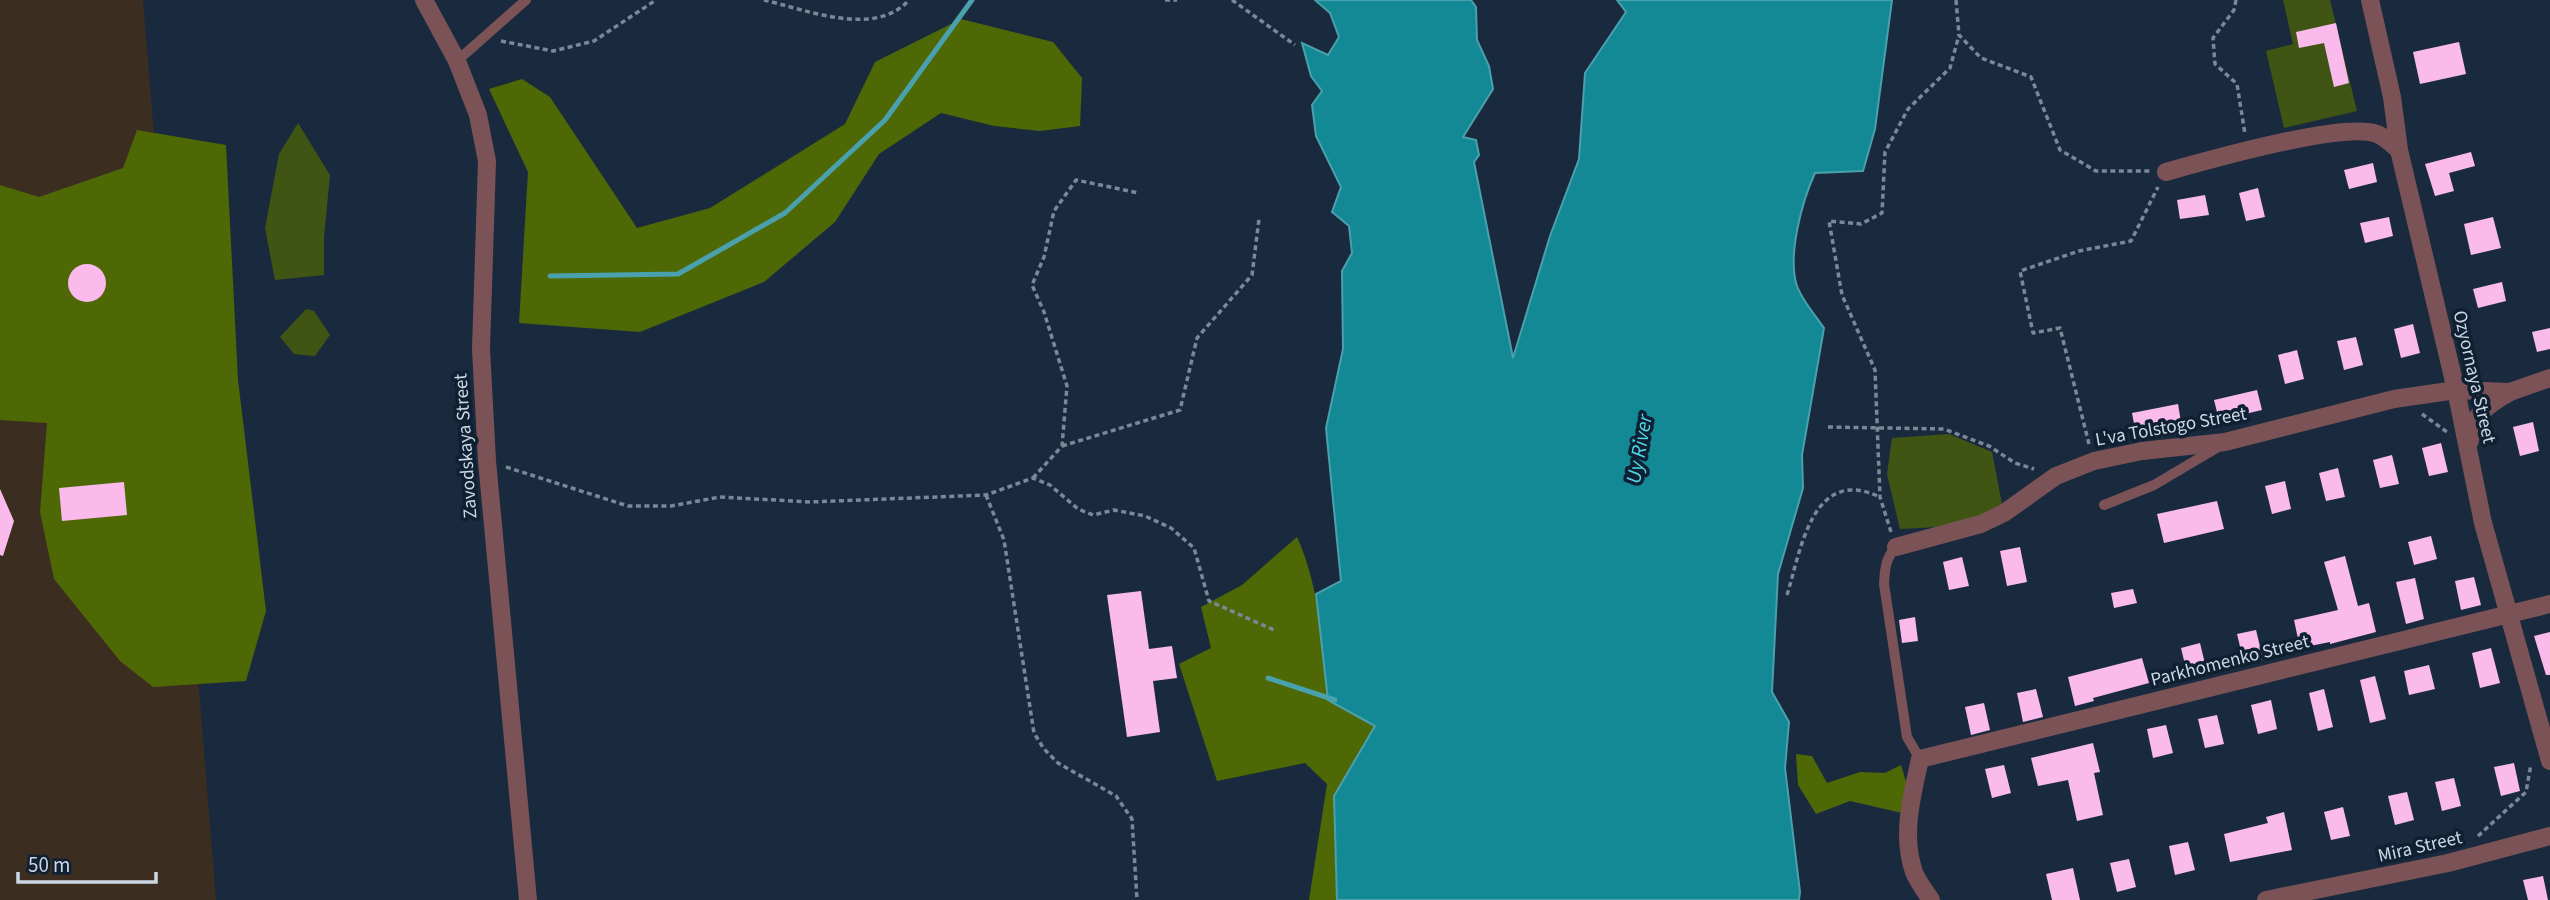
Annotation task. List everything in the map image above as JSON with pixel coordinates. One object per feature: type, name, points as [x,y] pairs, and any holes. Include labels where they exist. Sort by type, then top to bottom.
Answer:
[{"type":"street","name":"Zavodskaya Street","points":[[424,0],[457,61],[478,115],[487,161],[481,349],[487,461],[528,900]]},
{"type":"street","name":"Ozyornaya Street","points":[[2370,0],[2392,97],[2399,149],[2470,451],[2483,523],[2550,761]]},
{"type":"street","points":[[2166,172],[2248,150],[2352,130],[2376,133],[2399,149]]},
{"type":"street","name":"L'va Tolstogo Street","points":[[1896,547],[1982,524],[2004,513],[2056,475],[2094,461],[2142,451],[2225,442],[2394,399],[2456,390],[2510,392],[2550,378]]},
{"type":"street","points":[[2470,451],[2470,435],[2475,420],[2492,402],[2510,392]]},
{"type":"street","name":"Parkhomenko Street","points":[[1920,759],[2550,604]]},
{"type":"street","points":[[1920,759],[1907,835],[1915,875],[1931,900]]},
{"type":"street","name":"Mira Street","points":[[2266,900],[2295,897],[2448,863],[2550,836]]},
{"type":"lane","points":[[457,61],[526,0]]},
{"type":"lane","points":[[2104,505],[2154,485],[2225,442]]},
{"type":"lane","points":[[1896,547],[1885,564],[1884,584],[1908,737],[1920,759]]},
{"type":"path","points":[[483,37],[553,51],[594,41],[656,0]]},
{"type":"path","points":[[764,0],[827,15],[869,21],[900,10],[909,0]]},
{"type":"path","points":[[1165,0],[1177,0]]},
{"type":"path","points":[[1231,0],[1295,45]]},
{"type":"path","points":[[1896,547],[1880,497],[1875,370],[1842,295],[1829,222],[1861,224],[1882,213],[1885,152],[1908,109],[1950,68],[1959,35],[1956,0]]},
{"type":"path","points":[[2236,0],[2234,10],[2213,38],[2215,64],[2237,84],[2248,150]]},
{"type":"path","points":[[1959,35],[1981,58],[2031,76],[2060,150],[2096,171],[2166,172],[2131,241],[2080,251],[2020,271],[2032,333],[2060,328],[2094,461]]},
{"type":"path","points":[[1062,446],[1067,386],[1044,312],[1032,285],[1044,257],[1054,211],[1076,180],[1139,193]]},
{"type":"path","points":[[487,461],[628,506],[671,506],[720,497],[810,502],[986,495],[1032,478],[1062,446],[1180,410],[1197,338],[1252,275],[1259,219]]},
{"type":"path","points":[[2394,399],[2430,418],[2470,451]]},
{"type":"path","points":[[1828,427],[1944,429],[1989,446],[2015,463],[2056,475]]},
{"type":"path","points":[[1032,478],[1050,485],[1078,509],[1093,515],[1114,510],[1145,516],[1171,528],[1194,548],[1209,601],[1274,630]]},
{"type":"path","points":[[1787,595],[1812,514],[1825,499],[1840,492],[1863,489],[1880,497]]},
{"type":"path","points":[[986,495],[1004,540],[1034,733],[1044,749],[1058,763],[1116,796],[1132,819],[1137,900]]},
{"type":"path","points":[[2477,836],[2526,792],[2532,755]]},
{"type":"shaded area","points":[[0,0],[143,0],[216,900],[0,900]]},
{"type":"shaded area","points":[[2283,0],[2330,0],[2357,111],[2284,128],[2266,51],[2293,44]]},
{"type":"shaded area","points":[[298,123],[330,175],[324,237],[324,275],[275,280],[265,228],[279,154]]},
{"type":"shaded area","points":[[306,309],[314,311],[330,335],[315,356],[294,354],[280,337]]},
{"type":"shaded area","points":[[1949,434],[1992,452],[2002,504],[1958,526],[1900,529],[1887,474],[1892,438]]},
{"type":"green space","points":[[961,19],[1053,42],[1082,78],[1080,126],[1040,131],[994,126],[941,113],[879,154],[835,222],[764,282],[640,332],[519,323],[528,172],[489,89],[522,79],[550,97],[637,228],[710,208],[845,124],[875,62]]},
{"type":"green space","points":[[137,130],[226,145],[238,380],[266,611],[246,681],[153,687],[120,661],[54,579],[40,512],[47,423],[0,420],[0,185],[39,197],[123,168]]},
{"type":"green space","points":[[1297,537],[1305,556],[1315,596],[1328,700],[1375,726],[1334,796],[1337,900],[1309,900],[1327,784],[1305,763],[1217,781],[1179,664],[1211,648],[1201,607],[1242,585]]},
{"type":"green space","points":[[1796,754],[1812,756],[1827,783],[1860,772],[1885,773],[1901,765],[1907,785],[1902,813],[1850,801],[1816,814],[1798,785]]},
{"type":"water","name":"Uy River","points":[[1315,0],[1471,0],[1476,7],[1477,40],[1489,66],[1493,89],[1463,137],[1476,140],[1479,155],[1474,162],[1513,358],[1550,236],[1579,159],[1585,73],[1626,12],[1617,0],[1892,0],[1875,129],[1863,171],[1815,173],[1805,198],[1795,244],[1794,274],[1797,286],[1824,328],[1802,455],[1803,488],[1778,574],[1772,692],[1789,722],[1785,768],[1799,900],[1337,900],[1334,796],[1375,726],[1328,700],[1316,594],[1341,581],[1326,428],[1343,349],[1342,271],[1352,253],[1349,226],[1332,212],[1341,187],[1316,136],[1312,105],[1322,91],[1311,76],[1302,43],[1328,55],[1339,37],[1330,13]]},
{"type":"building","points":[[2336,23],[2349,83],[2334,87],[2324,43],[2299,48],[2296,32]]},
{"type":"building","points":[[2459,42],[2466,74],[2420,84],[2413,52]]},
{"type":"building","points":[[2471,152],[2475,166],[2449,173],[2454,191],[2435,196],[2425,164]]},
{"type":"building","points":[[2373,163],[2377,182],[2349,189],[2344,170]]},
{"type":"building","points":[[2258,188],[2265,217],[2246,221],[2239,193]]},
{"type":"building","points":[[2205,195],[2209,215],[2180,219],[2177,200]]},
{"type":"building","points":[[2389,217],[2393,236],[2365,243],[2360,223]]},
{"type":"building","points":[[2493,217],[2501,248],[2471,255],[2464,224]]},
{"type":"building","points":[[87,264],[100,270],[106,283],[100,296],[87,302],[74,296],[68,283],[74,270]]},
{"type":"building","points":[[2502,282],[2506,301],[2478,308],[2473,289]]},
{"type":"building","points":[[2413,324],[2420,353],[2401,358],[2394,329]]},
{"type":"building","points":[[2550,328],[2550,349],[2537,352],[2532,332]]},
{"type":"building","points":[[2356,337],[2363,365],[2344,370],[2337,341]]},
{"type":"building","points":[[2297,350],[2304,379],[2285,384],[2278,355]]},
{"type":"building","points":[[2257,390],[2262,410],[2219,420],[2214,400]]},
{"type":"building","points":[[2178,404],[2183,434],[2137,440],[2132,413]]},
{"type":"building","points":[[2533,422],[2539,451],[2520,456],[2513,427]]},
{"type":"building","points":[[2441,443],[2448,472],[2429,476],[2422,448]]},
{"type":"building","points":[[2392,455],[2399,484],[2380,488],[2373,460]]},
{"type":"building","points":[[2338,468],[2345,497],[2326,501],[2319,473]]},
{"type":"building","points":[[2285,481],[2291,509],[2272,514],[2265,486]]},
{"type":"building","points":[[124,482],[127,515],[62,521],[59,488]]},
{"type":"building","points":[[0,489],[14,521],[3,556],[0,555]]},
{"type":"building","points":[[2217,501],[2224,529],[2164,543],[2157,514]]},
{"type":"building","points":[[2431,536],[2437,559],[2414,565],[2408,542]]},
{"type":"building","points":[[2020,547],[2027,582],[2007,586],[2000,551]]},
{"type":"building","points":[[2345,556],[2358,606],[2369,603],[2376,632],[2330,644],[2300,648],[2294,620],[2338,610],[2324,562]]},
{"type":"building","points":[[1962,557],[1969,586],[1949,590],[1943,562]]},
{"type":"building","points":[[2474,577],[2481,605],[2461,610],[2455,581]]},
{"type":"building","points":[[2415,578],[2424,619],[2406,624],[2396,582]]},
{"type":"building","points":[[2133,589],[2137,603],[2114,608],[2111,593]]},
{"type":"building","points":[[1141,591],[1149,649],[1172,646],[1177,678],[1153,681],[1160,732],[1127,737],[1107,595]]},
{"type":"building","points":[[1915,617],[1918,641],[1902,643],[1899,620]]},
{"type":"building","points":[[2256,630],[2263,659],[2244,663],[2237,634]]},
{"type":"building","points":[[2550,632],[2550,675],[2546,675],[2534,636]]},
{"type":"building","points":[[2200,643],[2207,672],[2188,677],[2181,648]]},
{"type":"building","points":[[2491,648],[2500,683],[2480,688],[2472,653]]},
{"type":"building","points":[[2142,658],[2149,683],[2093,698],[2094,701],[2075,706],[2068,677]]},
{"type":"building","points":[[2429,665],[2435,689],[2409,695],[2404,671]]},
{"type":"building","points":[[2375,676],[2386,719],[2370,723],[2360,680]]},
{"type":"building","points":[[2036,689],[2043,717],[2023,722],[2017,693]]},
{"type":"building","points":[[2324,689],[2333,727],[2318,731],[2309,693]]},
{"type":"building","points":[[2271,700],[2277,729],[2258,734],[2251,705]]},
{"type":"building","points":[[1984,703],[1990,730],[1971,735],[1965,707]]},
{"type":"building","points":[[2217,715],[2224,744],[2205,748],[2198,719]]},
{"type":"building","points":[[2166,725],[2173,753],[2153,758],[2147,729]]},
{"type":"building","points":[[2093,743],[2100,772],[2094,773],[2103,815],[2077,821],[2068,780],[2038,786],[2031,758]]},
{"type":"building","points":[[2514,763],[2520,791],[2501,796],[2494,767]]},
{"type":"building","points":[[2004,765],[2011,793],[1992,798],[1985,769]]},
{"type":"building","points":[[2454,778],[2461,806],[2442,811],[2435,782]]},
{"type":"building","points":[[2407,792],[2414,820],[2395,825],[2388,796]]},
{"type":"building","points":[[2343,807],[2350,836],[2331,840],[2324,812]]},
{"type":"building","points":[[2284,812],[2292,850],[2230,862],[2224,834],[2268,823],[2266,817]]},
{"type":"building","points":[[2188,842],[2195,870],[2175,875],[2169,846]]},
{"type":"building","points":[[2129,859],[2136,887],[2117,892],[2110,863]]},
{"type":"building","points":[[2073,868],[2080,900],[2052,900],[2046,874]]},
{"type":"building","points":[[2543,876],[2548,900],[2528,900],[2523,880]]},
{"type":"waterway","points":[[550,276],[678,274],[785,213],[885,120],[972,0]]},
{"type":"waterway","points":[[1268,678],[1335,700]]}]
